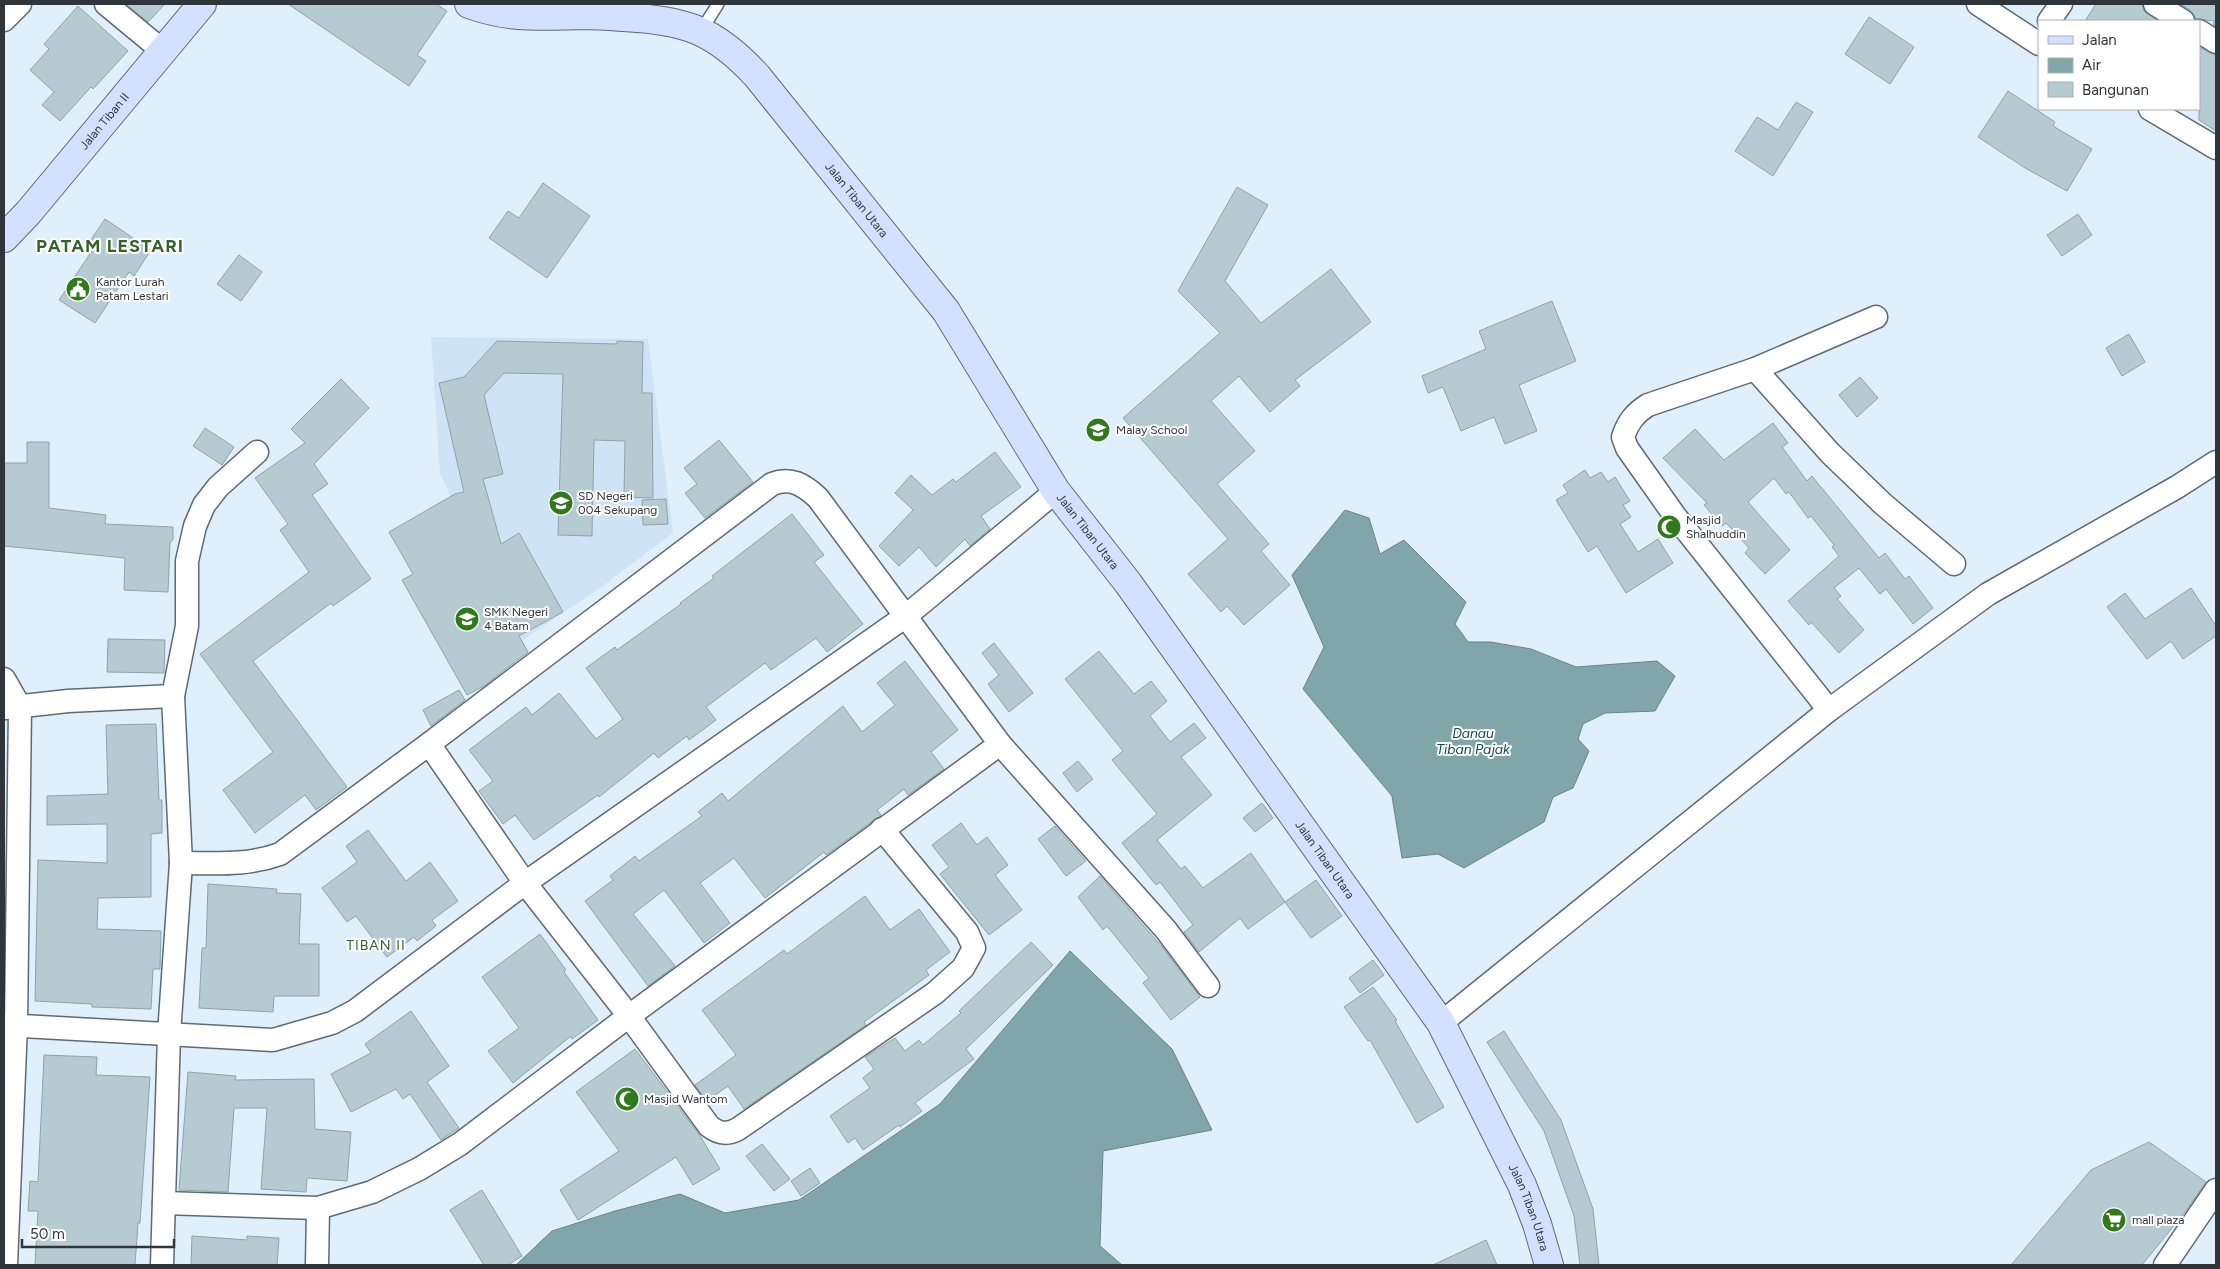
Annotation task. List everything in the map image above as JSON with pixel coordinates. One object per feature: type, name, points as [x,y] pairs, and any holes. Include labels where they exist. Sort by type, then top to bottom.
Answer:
[{"type":"street","points":[[4,20],[20,4]]},
{"type":"street","points":[[106,4],[164,52]]},
{"type":"street","name":"Jalan Tiban II","points":[[4,238],[28,213],[164,52],[202,4]]},
{"type":"street","name":"Jalan Tiban Utara","points":[[469,4],[501,14],[527,18],[584,15],[656,18],[690,26],[725,45],[757,76],[920,278],[963,336],[1056,491],[1128,583],[1441,1024],[1522,1185],[1537,1224],[1549,1265]]},
{"type":"street","points":[[1978,4],[2038,40]]},
{"type":"street","points":[[2050,20],[2061,4]]},
{"type":"street","points":[[2155,4],[2181,20]]},
{"type":"street","points":[[2200,32],[2216,42]]},
{"type":"street","points":[[2152,110],[2216,148]]},
{"type":"street","points":[[1829,710],[1675,516],[1627,448],[1623,437],[1631,419],[1637,412],[1648,405],[1755,369],[1876,317]]},
{"type":"street","points":[[1755,369],[1830,452],[1883,504],[1954,564]]},
{"type":"street","points":[[162,1265],[169,1034],[181,863],[173,696],[187,626],[187,561],[195,526],[204,505],[218,487],[257,452]]},
{"type":"street","points":[[1441,1024],[1829,710],[1988,594],[2178,487],[2216,462]]},
{"type":"street","points":[[181,863],[242,864],[280,854],[429,744],[772,484],[782,480],[804,485],[818,498],[1000,744],[1166,930],[1208,986]]},
{"type":"street","points":[[10,1025],[273,1040],[332,1023],[355,1011],[525,883],[906,616],[1056,491]]},
{"type":"street","points":[[4,679],[12,708],[6,1265]]},
{"type":"street","points":[[12,708],[68,701],[173,696]]},
{"type":"street","points":[[429,744],[525,883],[629,1016],[709,1126],[715,1131],[730,1134],[935,993],[963,968],[974,948],[967,932],[882,829]]},
{"type":"street","points":[[164,1203],[318,1208],[372,1192],[419,1168],[460,1144],[629,1016],[1000,744]]},
{"type":"street","points":[[2165,1265],[2215,1195]]},
{"type":"street","points":[[317,1265],[318,1208]]},
{"type":"lane","points":[[701,31],[718,4]]},
{"type":"shaded area","name":"SD Negeri 004 Sekupang","points":[[431,337],[648,339],[673,533],[600,588],[523,640],[477,556],[440,473]]},
{"type":"water","name":"Danau Tiban Pajak","points":[[1345,510],[1369,518],[1380,554],[1404,540],[1466,602],[1455,624],[1468,642],[1491,642],[1531,649],[1576,667],[1657,661],[1675,676],[1655,711],[1605,713],[1583,724],[1578,739],[1589,751],[1573,788],[1553,797],[1544,822],[1464,868],[1438,854],[1402,858],[1392,796],[1303,689],[1324,647],[1292,575]]},
{"type":"water","points":[[1070,951],[1172,1049],[1212,1130],[1103,1151],[1100,1246],[1122,1265],[516,1265],[552,1231],[615,1211],[680,1194],[725,1213],[799,1200],[940,1104]]},
{"type":"building","points":[[126,4],[165,4],[148,22]]},
{"type":"building","points":[[288,4],[436,4],[447,11],[417,55],[426,61],[409,86]]},
{"type":"building","points":[[2096,4],[2142,4],[2144,11],[2157,20],[2086,20]]},
{"type":"building","points":[[2180,4],[2216,4],[2216,27],[2213,24],[2215,21],[2196,19],[2190,10]]},
{"type":"building","points":[[78,6],[128,51],[60,121],[42,105],[54,92],[30,70],[49,49],[44,44]]},
{"type":"building","points":[[1869,17],[1914,47],[1890,84],[1845,54]]},
{"type":"building","points":[[2200,47],[2216,55],[2216,131],[2199,120]]},
{"type":"building","points":[[2008,91],[2055,122],[2053,126],[2092,149],[2067,191],[2025,168],[1978,137]]},
{"type":"building","points":[[1796,102],[1813,112],[1773,176],[1735,151],[1757,117],[1778,130]]},
{"type":"building","points":[[543,183],[590,216],[547,278],[489,238],[508,211],[519,218]]},
{"type":"building","name":"Malay School","points":[[1237,187],[1268,205],[1225,281],[1261,323],[1331,269],[1371,322],[1295,380],[1300,386],[1270,412],[1239,376],[1211,401],[1255,451],[1217,484],[1269,544],[1261,551],[1290,585],[1244,625],[1227,606],[1221,612],[1188,574],[1228,539],[1123,418],[1220,333],[1178,291]]},
{"type":"building","points":[[2078,214],[2092,235],[2062,256],[2047,235]]},
{"type":"building","points":[[105,219],[151,250],[134,276],[129,272],[95,323],[59,300],[94,248],[88,244]]},
{"type":"building","points":[[239,255],[262,272],[241,301],[217,284]]},
{"type":"building","points":[[1552,301],[1576,361],[1519,385],[1537,431],[1505,444],[1494,417],[1461,431],[1443,387],[1428,393],[1422,376],[1486,349],[1479,331]]},
{"type":"building","points":[[2129,334],[2145,362],[2122,376],[2106,348]]},
{"type":"building","points":[[497,341],[617,344],[617,341],[643,342],[642,393],[652,393],[653,498],[624,497],[625,441],[594,440],[592,536],[558,535],[563,374],[504,373],[484,395],[503,474],[483,479],[501,544],[519,533],[563,612],[519,636],[528,652],[484,686],[467,695],[402,580],[413,574],[389,532],[455,494],[464,492],[439,383],[464,377]]},
{"type":"building","points":[[1860,377],[1878,398],[1857,417],[1839,395]]},
{"type":"building","points":[[341,379],[369,408],[314,464],[328,484],[312,495],[371,579],[333,606],[331,603],[253,661],[347,787],[316,810],[305,795],[255,833],[223,790],[273,752],[200,654],[309,572],[280,530],[288,524],[255,478],[305,443],[291,429]]},
{"type":"building","points":[[1773,423],[1788,443],[1782,447],[1807,481],[1812,476],[1879,558],[1885,553],[1905,579],[1909,576],[1933,608],[1913,624],[1886,589],[1880,594],[1859,568],[1834,588],[1841,596],[1837,599],[1864,630],[1839,653],[1811,622],[1809,625],[1788,601],[1839,556],[1832,547],[1834,545],[1811,516],[1808,518],[1789,492],[1786,494],[1774,478],[1748,502],[1790,550],[1765,574],[1745,553],[1749,548],[1726,523],[1722,526],[1704,505],[1707,503],[1663,458],[1695,429],[1724,460]]},
{"type":"building","points":[[205,428],[234,447],[222,465],[193,446]]},
{"type":"building","points":[[719,440],[753,482],[705,518],[685,493],[697,484],[684,468]]},
{"type":"building","points":[[27,442],[49,442],[49,508],[106,515],[105,524],[173,527],[173,539],[170,543],[168,592],[124,590],[125,558],[4,546],[4,463],[27,463]]},
{"type":"building","points":[[995,452],[1021,487],[981,516],[990,529],[970,546],[965,539],[936,567],[919,547],[899,566],[879,546],[913,510],[895,493],[911,475],[932,495],[953,479],[956,482]]},
{"type":"building","points":[[1585,470],[1590,478],[1601,472],[1608,482],[1615,477],[1630,501],[1623,505],[1631,517],[1620,524],[1638,552],[1658,539],[1673,563],[1626,593],[1597,546],[1588,552],[1556,500],[1568,493],[1563,485]]},
{"type":"building","points":[[666,499],[668,524],[643,525],[642,500]]},
{"type":"building","points":[[792,514],[824,555],[814,562],[863,624],[827,652],[816,638],[771,670],[765,663],[706,707],[716,720],[689,740],[687,736],[658,758],[654,753],[599,797],[598,795],[534,840],[515,815],[503,824],[479,791],[493,781],[469,750],[526,707],[532,715],[559,693],[596,739],[623,719],[586,668],[615,647],[617,650],[681,604],[714,578],[712,576]]},
{"type":"building","points":[[2191,588],[2216,626],[2216,636],[2183,659],[2171,641],[2147,659],[2107,607],[2125,593],[2145,619]]},
{"type":"building","points":[[108,639],[165,640],[164,673],[107,672]]},
{"type":"building","points":[[994,643],[1033,693],[1009,712],[988,684],[999,675],[982,653]]},
{"type":"building","points":[[1099,651],[1134,694],[1151,681],[1167,701],[1150,716],[1170,742],[1194,723],[1206,738],[1181,757],[1212,795],[1157,840],[1181,869],[1185,866],[1203,888],[1251,853],[1285,902],[1248,929],[1240,918],[1199,952],[1184,932],[1193,925],[1160,882],[1156,885],[1122,843],[1157,814],[1112,760],[1123,751],[1065,679]]},
{"type":"building","points":[[905,661],[958,730],[931,752],[944,769],[908,795],[904,789],[877,810],[881,815],[826,855],[824,852],[765,898],[734,858],[700,883],[730,923],[704,943],[664,890],[633,914],[675,966],[648,986],[585,901],[613,880],[610,876],[635,856],[639,861],[702,816],[698,812],[722,793],[728,801],[843,706],[862,732],[895,705],[877,683]]},
{"type":"building","points":[[459,690],[465,700],[431,726],[423,710]]},
{"type":"building","points":[[156,724],[159,800],[162,800],[162,833],[151,834],[151,897],[98,898],[97,929],[161,931],[160,969],[153,969],[151,1009],[92,1007],[92,1004],[35,1001],[38,860],[107,863],[107,824],[47,825],[47,796],[108,794],[106,725]]},
{"type":"building","points":[[1078,761],[1093,779],[1077,792],[1063,773]]},
{"type":"building","points":[[1262,803],[1273,818],[1255,832],[1243,818]]},
{"type":"building","points":[[961,823],[977,845],[987,837],[1008,865],[995,875],[1022,910],[989,935],[940,874],[949,867],[932,845]]},
{"type":"building","points":[[1055,826],[1086,861],[1066,876],[1038,839]]},
{"type":"building","points":[[368,830],[406,881],[430,862],[458,901],[432,920],[436,926],[417,941],[414,937],[387,957],[356,916],[347,922],[322,888],[357,862],[346,846]]},
{"type":"building","points":[[1100,876],[1163,948],[1200,997],[1171,1020],[1143,983],[1149,978],[1107,926],[1103,930],[1078,897]]},
{"type":"building","points":[[1316,880],[1342,916],[1311,938],[1285,902]]},
{"type":"building","points":[[208,884],[277,889],[276,893],[301,894],[299,944],[319,944],[319,996],[274,996],[273,1012],[199,1008],[202,948],[206,948]]},
{"type":"building","points":[[865,896],[890,930],[919,909],[950,952],[926,970],[929,975],[864,1022],[866,1025],[744,1109],[728,1086],[707,1101],[695,1085],[736,1055],[702,1010],[784,950],[787,954]]},
{"type":"building","points":[[540,934],[598,1020],[572,1039],[571,1036],[513,1083],[488,1051],[519,1028],[482,977]]},
{"type":"building","points":[[1031,942],[1053,965],[966,1049],[974,1059],[915,1103],[922,1111],[900,1127],[899,1125],[863,1150],[855,1138],[848,1143],[830,1116],[870,1088],[863,1078],[874,1069],[865,1057],[895,1038],[905,1051],[919,1040],[923,1045],[961,1013],[959,1011]]},
{"type":"building","points":[[1373,960],[1384,975],[1360,993],[1349,978]]},
{"type":"building","points":[[1373,987],[1397,1020],[1395,1021],[1444,1107],[1417,1123],[1370,1040],[1368,1041],[1344,1007]]},
{"type":"building","points":[[411,1011],[449,1066],[427,1082],[459,1128],[441,1140],[410,1094],[403,1099],[396,1089],[351,1112],[331,1074],[371,1053],[365,1044]]},
{"type":"building","points":[[1504,1031],[1561,1120],[1593,1209],[1599,1265],[1580,1265],[1574,1216],[1544,1131],[1487,1042]]},
{"type":"building","points":[[635,1049],[699,1134],[720,1169],[693,1185],[676,1157],[578,1220],[560,1190],[619,1151],[576,1092]]},
{"type":"building","points":[[44,1055],[97,1057],[96,1075],[150,1077],[140,1223],[138,1223],[135,1265],[35,1265],[38,1211],[28,1211],[30,1181],[38,1182]]},
{"type":"building","points":[[188,1072],[236,1076],[235,1080],[314,1079],[315,1129],[351,1132],[347,1181],[307,1178],[306,1192],[261,1189],[267,1108],[234,1108],[228,1192],[179,1190]]},
{"type":"building","name":"mall plaza","points":[[2149,1142],[2206,1182],[2185,1212],[2142,1265],[2011,1265],[2091,1170]]},
{"type":"building","points":[[762,1144],[790,1179],[774,1191],[746,1156]]},
{"type":"building","points":[[810,1168],[820,1183],[801,1196],[791,1181]]},
{"type":"building","points":[[482,1190],[522,1256],[508,1265],[484,1265],[450,1210]]},
{"type":"building","points":[[192,1236],[247,1240],[247,1236],[279,1238],[277,1265],[191,1265]]},
{"type":"building","points":[[1486,1240],[1497,1265],[1433,1265]]},
{"type":"place","name":"Kantor Lurah Patam Lestari","points":[[78,289]]},
{"type":"place","name":"Malay School","points":[[1098,430]]},
{"type":"place","name":"SD Negeri 004 Sekupang","points":[[561,503]]},
{"type":"place","name":"Masjid Shalhuddin","points":[[1669,527]]},
{"type":"place","name":"SMK Negeri 4 Batam","points":[[467,619]]},
{"type":"place","name":"Masjid Wantom","points":[[627,1099]]},
{"type":"place","name":"mall plaza","points":[[2114,1220]]},
{"type":"district","name":"PATAM LESTARI","points":[[110,246]]},
{"type":"district","name":"TIBAN II","points":[[376,945]]}]
